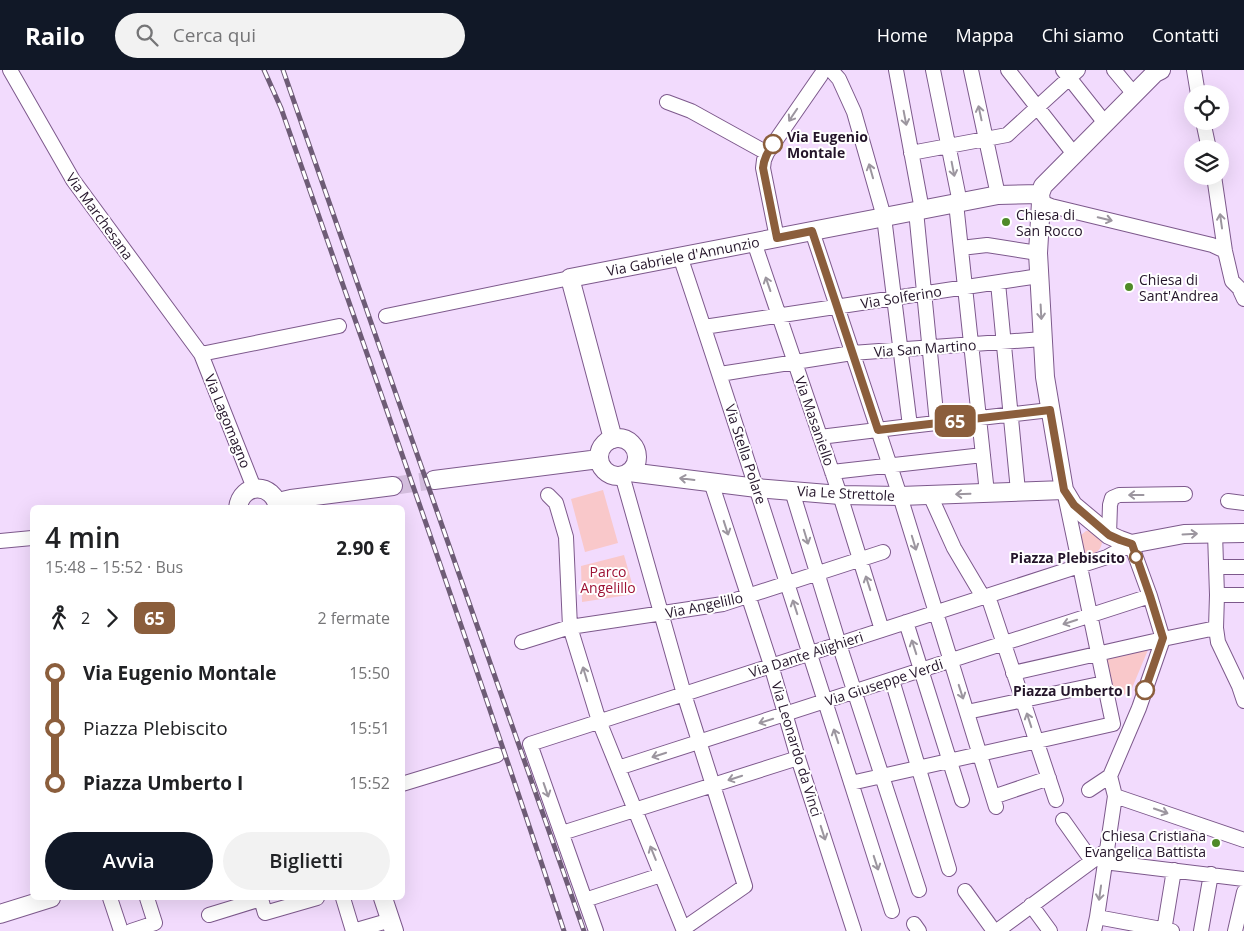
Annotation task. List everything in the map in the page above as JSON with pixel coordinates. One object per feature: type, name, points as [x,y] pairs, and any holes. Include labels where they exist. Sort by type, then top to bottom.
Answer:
[{"type":"main road","points":[[1161,70],[1155,73],[1043,186],[1040,198],[1038,253],[1045,377],[1064,490],[1074,505],[1109,535],[1132,544],[1184,534],[1244,533]]},
{"type":"main road","name":"Via Gabriele d'Annunzio","points":[[570,278],[998,195],[1040,198]]},
{"type":"main road","points":[[570,278],[613,439]]},
{"type":"main road","points":[[613,439],[623,439],[629,442],[636,452],[636,462],[625,474],[610,474],[601,465],[599,453],[602,446],[613,439]]},
{"type":"main road","points":[[434,480],[599,458]]},
{"type":"main road","name":"Via Le Strettole","points":[[625,474],[840,495],[900,496],[1064,490]]},
{"type":"main road","points":[[239,505],[240,498],[254,488],[271,493],[278,505],[291,499],[393,486]]},
{"type":"main road","points":[[0,914],[45,900]]},
{"type":"main road","points":[[385,900],[392,926]]},
{"type":"street","name":"Via Marchesana","points":[[10,70],[73,180],[201,354]]},
{"type":"street","points":[[896,70],[912,153],[919,211],[924,294],[937,423]]},
{"type":"street","points":[[933,70],[949,146],[958,203],[987,493]]},
{"type":"street","points":[[971,70],[998,195]]},
{"type":"street","points":[[1008,70],[1074,154]]},
{"type":"street","points":[[1114,70],[1134,94]]},
{"type":"street","points":[[1194,70],[1196,85]]},
{"type":"street","points":[[777,238],[763,168],[764,160],[824,71],[839,79],[854,112],[884,217],[910,426]]},
{"type":"street","points":[[912,153],[1007,135],[1038,108],[1070,73],[1105,123]]},
{"type":"street","points":[[667,102],[691,111],[767,153]]},
{"type":"street","points":[[1215,185],[1225,251],[1232,281],[1239,288],[1244,299]]},
{"type":"street","points":[[1040,198],[1050,206],[1212,245],[1225,251]]},
{"type":"street","points":[[812,231],[900,496],[994,802],[1049,778]]},
{"type":"street","name":"Via Masaniello","points":[[754,242],[840,495],[882,630]]},
{"type":"street","points":[[961,248],[987,245],[1038,253]]},
{"type":"street","name":"Via Stella Polare","points":[[680,256],[788,583],[824,702],[892,911]]},
{"type":"street","name":"Via Solferino","points":[[704,327],[1039,276]]},
{"type":"street","name":"Via Gabriele d'Annunzio","points":[[386,316],[570,278]]},
{"type":"street","points":[[998,282],[1018,492]]},
{"type":"street","points":[[201,354],[339,326]]},
{"type":"street","name":"Via San Martino","points":[[720,374],[852,353],[1043,339]]},
{"type":"street","name":"Via Lagomagno","points":[[201,354],[254,488]]},
{"type":"street","points":[[820,438],[1050,410]]},
{"type":"street","points":[[832,472],[983,455]]},
{"type":"street","points":[[548,495],[556,503],[566,538],[570,627],[599,721],[683,930],[745,886],[684,694],[625,474]]},
{"type":"street","name":"Via Leonardo da Vinci","points":[[711,482],[771,665],[798,758],[854,931]]},
{"type":"street","points":[[1064,490],[1113,724]]},
{"type":"street","points":[[792,491],[839,644],[919,890]]},
{"type":"street","points":[[1109,535],[1112,498],[1119,495],[1185,494]]},
{"type":"street","points":[[930,495],[954,548],[985,597],[1004,644],[1056,800]]},
{"type":"street","points":[[1228,501],[1244,503]]},
{"type":"street","points":[[1215,533],[1216,628],[1218,642],[1244,701]]},
{"type":"street","points":[[0,542],[30,538]]},
{"type":"street","points":[[1089,790],[1110,776],[1130,731],[1163,638],[1132,544]]},
{"type":"street","name":"Via Dante Alighieri","points":[[562,833],[530,744],[1081,566],[1107,557],[1132,544]]},
{"type":"street","name":"Via Angelillo","points":[[522,642],[570,627],[723,604],[882,552]]},
{"type":"street","points":[[1216,567],[1244,567]]},
{"type":"street","points":[[1217,595],[1244,595]]},
{"type":"street","name":"Via Giuseppe Verdi","points":[[618,768],[1150,596]]},
{"type":"street","points":[[906,622],[962,800]]},
{"type":"street","points":[[1014,673],[1163,638],[1216,628]]},
{"type":"street","points":[[892,680],[949,869]]},
{"type":"street","points":[[967,712],[1104,683]]},
{"type":"street","points":[[851,783],[1113,724],[1130,731]]},
{"type":"street","points":[[405,783],[497,755]]},
{"type":"street","points":[[596,931],[562,833],[798,758]]},
{"type":"street","points":[[1110,776],[1115,796],[1101,857],[1095,924],[1167,931],[1174,870]]},
{"type":"street","points":[[1115,796],[1244,840]]},
{"type":"street","points":[[1063,820],[1101,857],[1174,870],[1244,879]]},
{"type":"street","points":[[965,891],[995,931],[1101,857]]},
{"type":"street","points":[[1201,931],[1211,874]]},
{"type":"street","points":[[585,900],[661,875]]},
{"type":"street","points":[[1235,931],[1244,892]]},
{"type":"street","points":[[111,900],[121,931]]},
{"type":"street","points":[[131,931],[155,923],[148,900]]},
{"type":"street","points":[[209,915],[259,900]]},
{"type":"street","points":[[262,900],[265,913],[310,900]]},
{"type":"street","points":[[344,900],[353,931],[392,926]]},
{"type":"street","points":[[1031,905],[1050,931]]},
{"type":"green space","points":[[603,490],[618,543],[585,552],[571,499]]},
{"type":"green space","points":[[1086,531],[1094,531],[1102,539],[1101,547],[1096,552],[1086,553],[1082,551],[1080,536]]},
{"type":"green space","name":"Parco Angelillo","points":[[624,555],[635,594],[582,602],[581,566]]},
{"type":"green space","points":[[1150,645],[1130,693],[1117,695],[1113,693],[1102,655]]},
{"type":"tunnel","points":[[393,486],[434,480]]},
{"type":"railway","points":[[264,70],[281,108],[389,416],[564,931]]},
{"type":"railway","points":[[283,70],[584,931]]},
{"type":"bus line","name":"65","points":[[773,144],[764,160],[763,168],[777,238],[812,231],[878,430],[1050,410],[1064,490],[1074,505],[1109,535],[1132,544],[1150,596],[1163,638],[1145,690]]},
{"type":"place","name":"Via Eugenio Montale","points":[[773,144]]},
{"type":"place","name":"Chiesa di San Rocco","points":[[1006,222]]},
{"type":"place","name":"Chiesa di Sant'Andrea","points":[[1129,287]]},
{"type":"place","name":"Piazza Plebiscito","points":[[1136,557]]},
{"type":"place","name":"Piazza Umberto I","points":[[1145,690]]},
{"type":"place","name":"Chiesa Cristiana Evangelica Battista","points":[[1216,843]]}]
